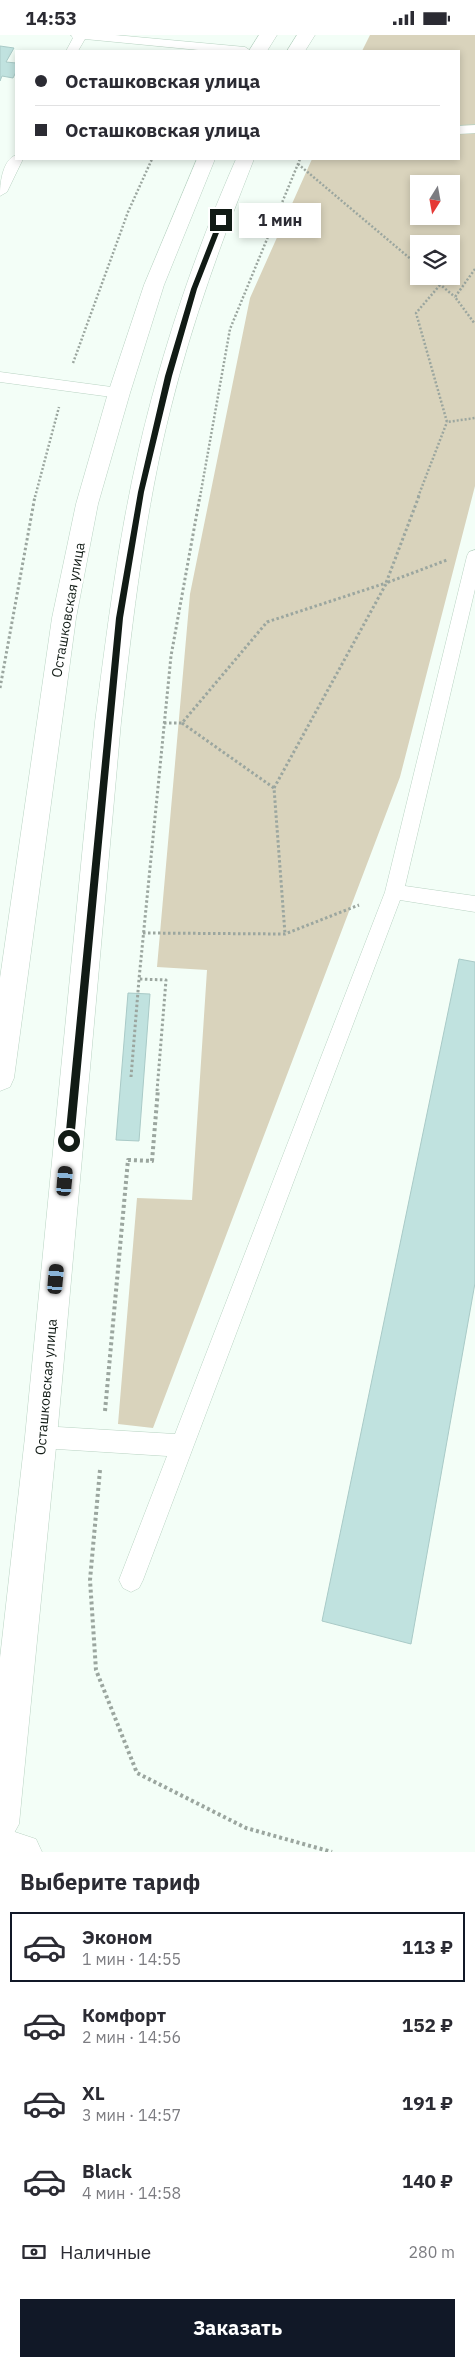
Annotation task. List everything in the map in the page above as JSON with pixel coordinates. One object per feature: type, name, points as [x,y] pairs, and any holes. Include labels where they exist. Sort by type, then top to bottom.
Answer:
[{"type":"main road","points":[[259,50],[268,35]]},
{"type":"main road","points":[[297,50],[306,35]]},
{"type":"main road","name":"Осташковская улица","points":[[0,1078],[64,617],[88,504],[119,393],[154,285],[206,160]]},
{"type":"main road","name":"Осташковская улица","points":[[0,1824],[41,1437],[108,722],[120,618],[141,492],[169,376],[194,289],[245,160]]},
{"type":"main road","points":[[0,1846],[23,1852]]},
{"type":"lane","points":[[72,50],[79,35],[235,50]]},
{"type":"lane","points":[[460,130],[475,129]]},
{"type":"lane","points":[[0,192],[16,160]]},
{"type":"lane","points":[[0,393],[3,378],[119,393]]},
{"type":"lane","points":[[131,1580],[394,892],[475,556]]},
{"type":"lane","points":[[394,892],[475,904]]},
{"type":"lane","points":[[41,1437],[182,1446]]},
{"type":"path","points":[[0,688],[37,486],[65,386],[128,212],[152,160]]},
{"type":"path","points":[[131,1077],[143,933],[171,656],[230,329],[300,160]]},
{"type":"path","points":[[298,164],[410,259]]},
{"type":"path","points":[[455,297],[475,269]]},
{"type":"path","points":[[284,934],[274,788],[386,583],[447,422],[416,313],[440,285],[455,297],[475,324]]},
{"type":"path","points":[[447,422],[475,418]]},
{"type":"path","points":[[182,723],[267,622],[386,583],[448,560]]},
{"type":"path","points":[[164,723],[182,723],[274,788]]},
{"type":"path","points":[[143,933],[284,934],[394,892]]},
{"type":"path","points":[[139,979],[166,979],[152,1161],[128,1160],[90,1580],[96,1670],[137,1773],[246,1828],[332,1852]]},
{"type":"shaded area","points":[[370,35],[475,35],[475,486],[400,777],[153,1428],[118,1424],[137,1198],[192,1200],[207,970],[157,967],[190,594],[250,298],[312,160],[460,160],[460,50],[362,50]]},
{"type":"building","points":[[0,46],[14,48],[6,62],[15,63],[15,74],[13,78],[2,76],[0,81]]},
{"type":"building","points":[[459,959],[475,962],[475,1283],[411,1644],[322,1621]]},
{"type":"building","points":[[128,993],[150,994],[139,1141],[116,1140]]},
{"type":"route","points":[[69,1141],[108,722],[120,618],[141,492],[169,376],[194,289],[221,220]]}]
